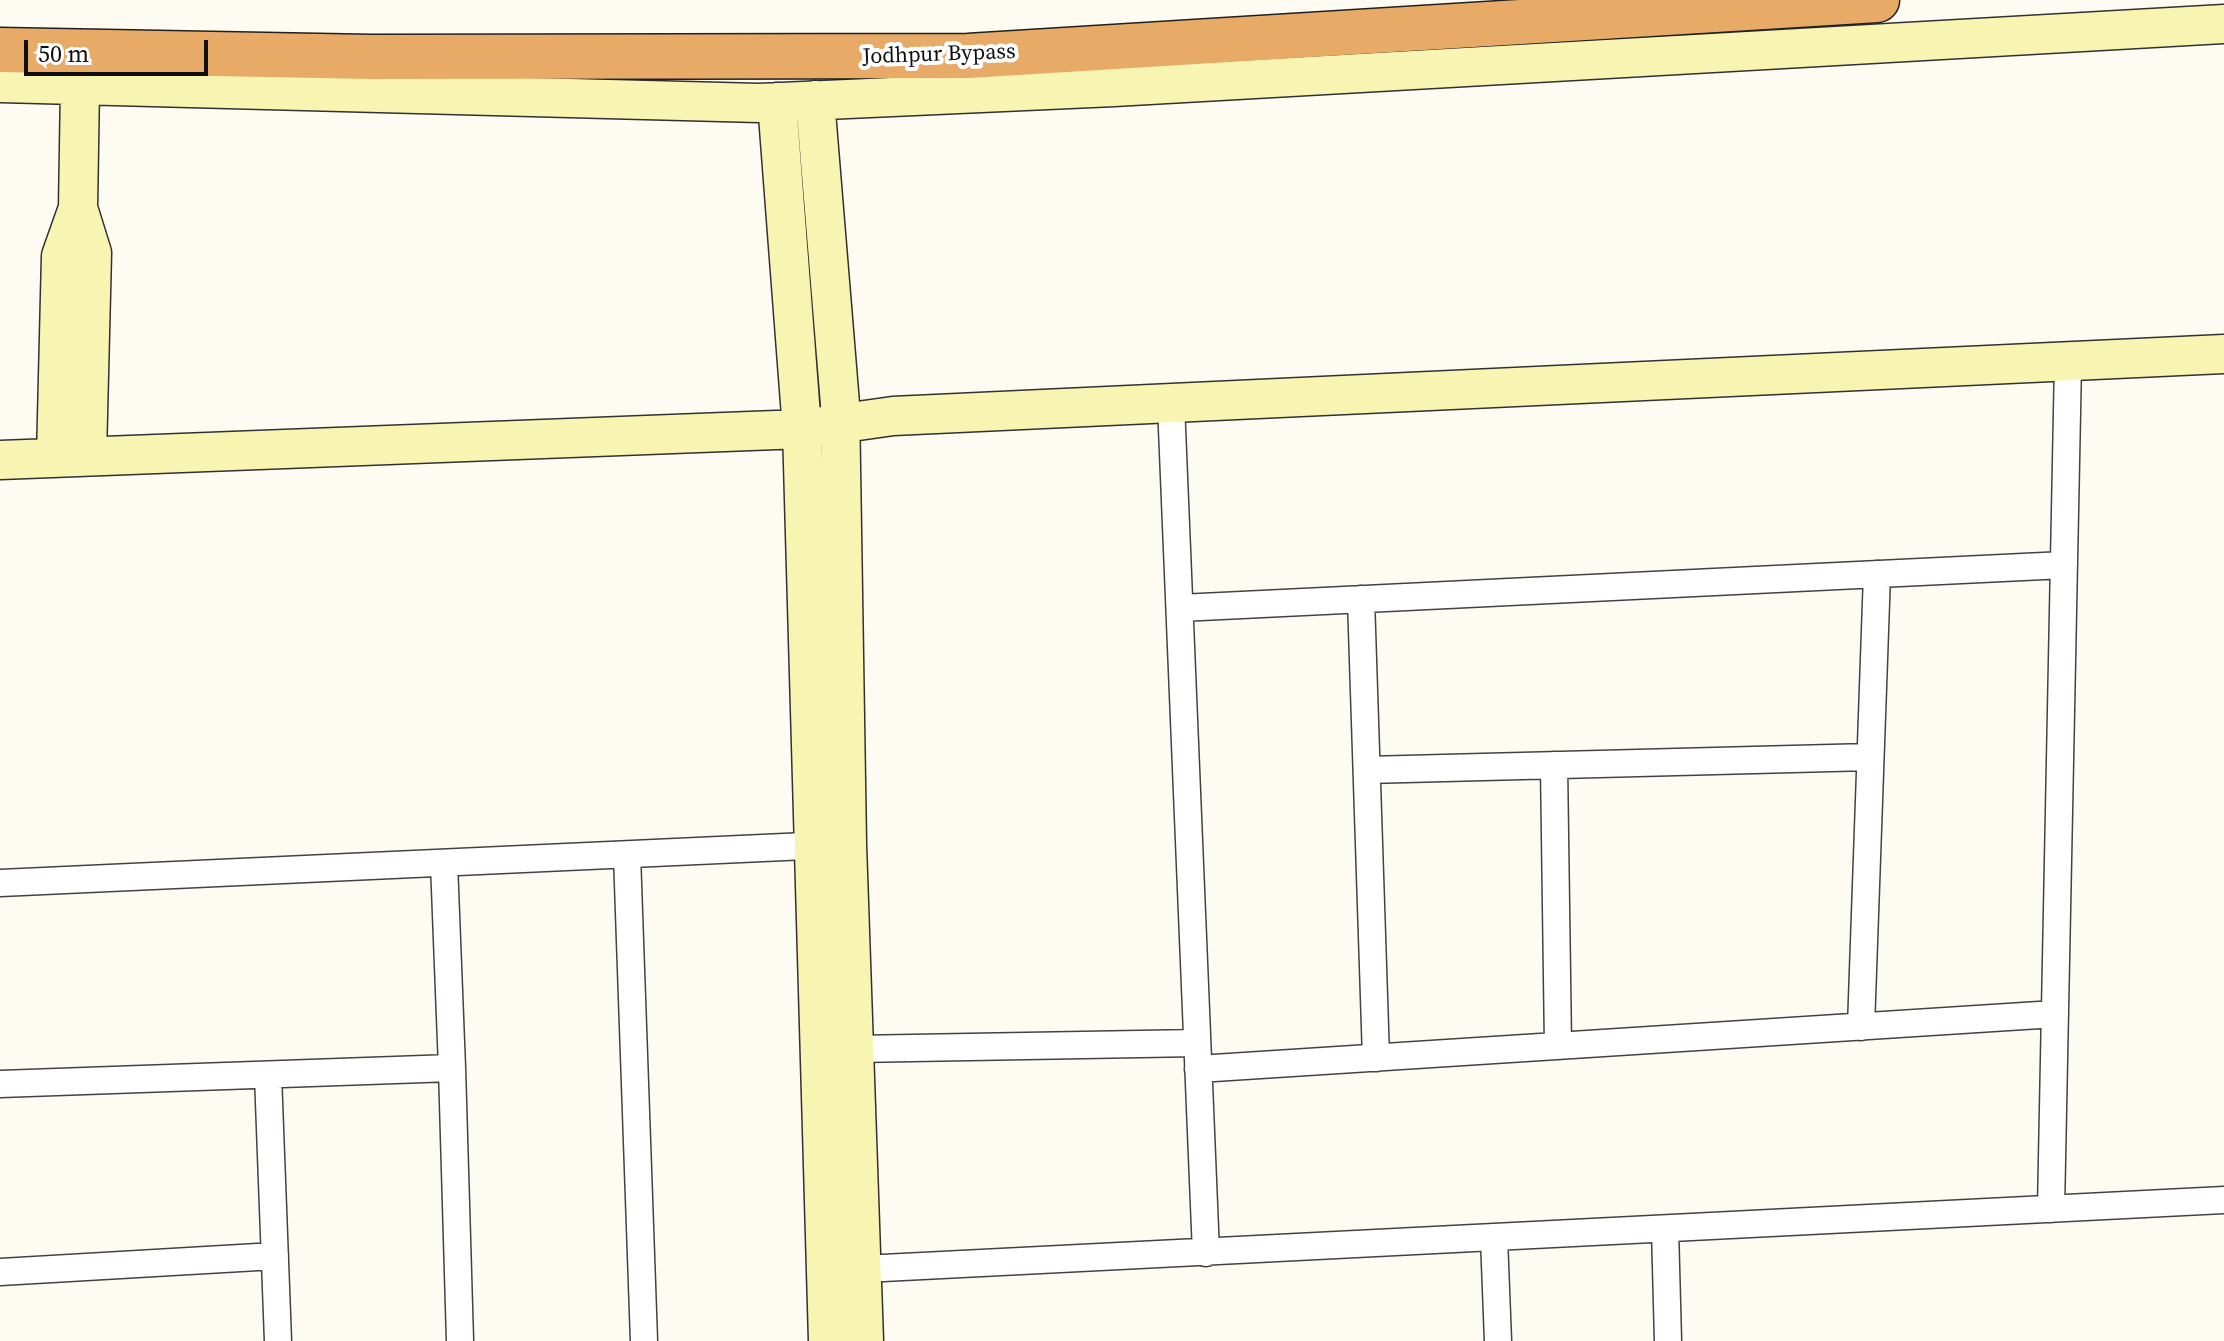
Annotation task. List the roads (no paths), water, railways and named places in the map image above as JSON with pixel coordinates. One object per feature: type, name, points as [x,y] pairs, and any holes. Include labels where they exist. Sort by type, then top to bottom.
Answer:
[{"type":"highway","name":"Jodhpur Bypass","points":[[0,50],[371,57],[968,56],[1877,0]]},
{"type":"street","points":[[0,83],[777,102],[1114,87],[2224,24]]},
{"type":"street","points":[[72,447],[92,253],[78,208],[80,87]]},
{"type":"street","points":[[815,100],[840,415],[831,845],[828,1341]]},
{"type":"street","points":[[777,102],[831,845],[855,1049],[864,1341]]},
{"type":"street","points":[[0,442],[72,447],[801,417],[2224,337]]},
{"type":"street","points":[[840,415],[893,416],[1171,404],[2224,354]]},
{"type":"street","points":[[2051,1209],[2068,362]]},
{"type":"street","points":[[1171,404],[1206,1253]]},
{"type":"street","points":[[0,460],[72,447]]},
{"type":"street","points":[[1180,608],[2064,565]]},
{"type":"street","points":[[1861,1027],[1877,574]]},
{"type":"street","points":[[1361,599],[1376,1058]]},
{"type":"street","points":[[1367,770],[1870,757]]},
{"type":"street","points":[[1554,765],[1558,1046]]},
{"type":"street","points":[[0,883],[831,845]]},
{"type":"street","points":[[627,855],[644,1341]]},
{"type":"street","points":[[444,863],[460,1341]]},
{"type":"street","points":[[855,1049],[1376,1058],[2055,1014]]},
{"type":"street","points":[[0,1084],[452,1068]]},
{"type":"street","points":[[268,1075],[278,1341]]},
{"type":"street","points":[[863,1269],[2224,1200]]},
{"type":"street","points":[[1665,1229],[1668,1341]]},
{"type":"street","points":[[1494,1238],[1498,1341]]},
{"type":"street","points":[[0,1272],[275,1256]]}]
